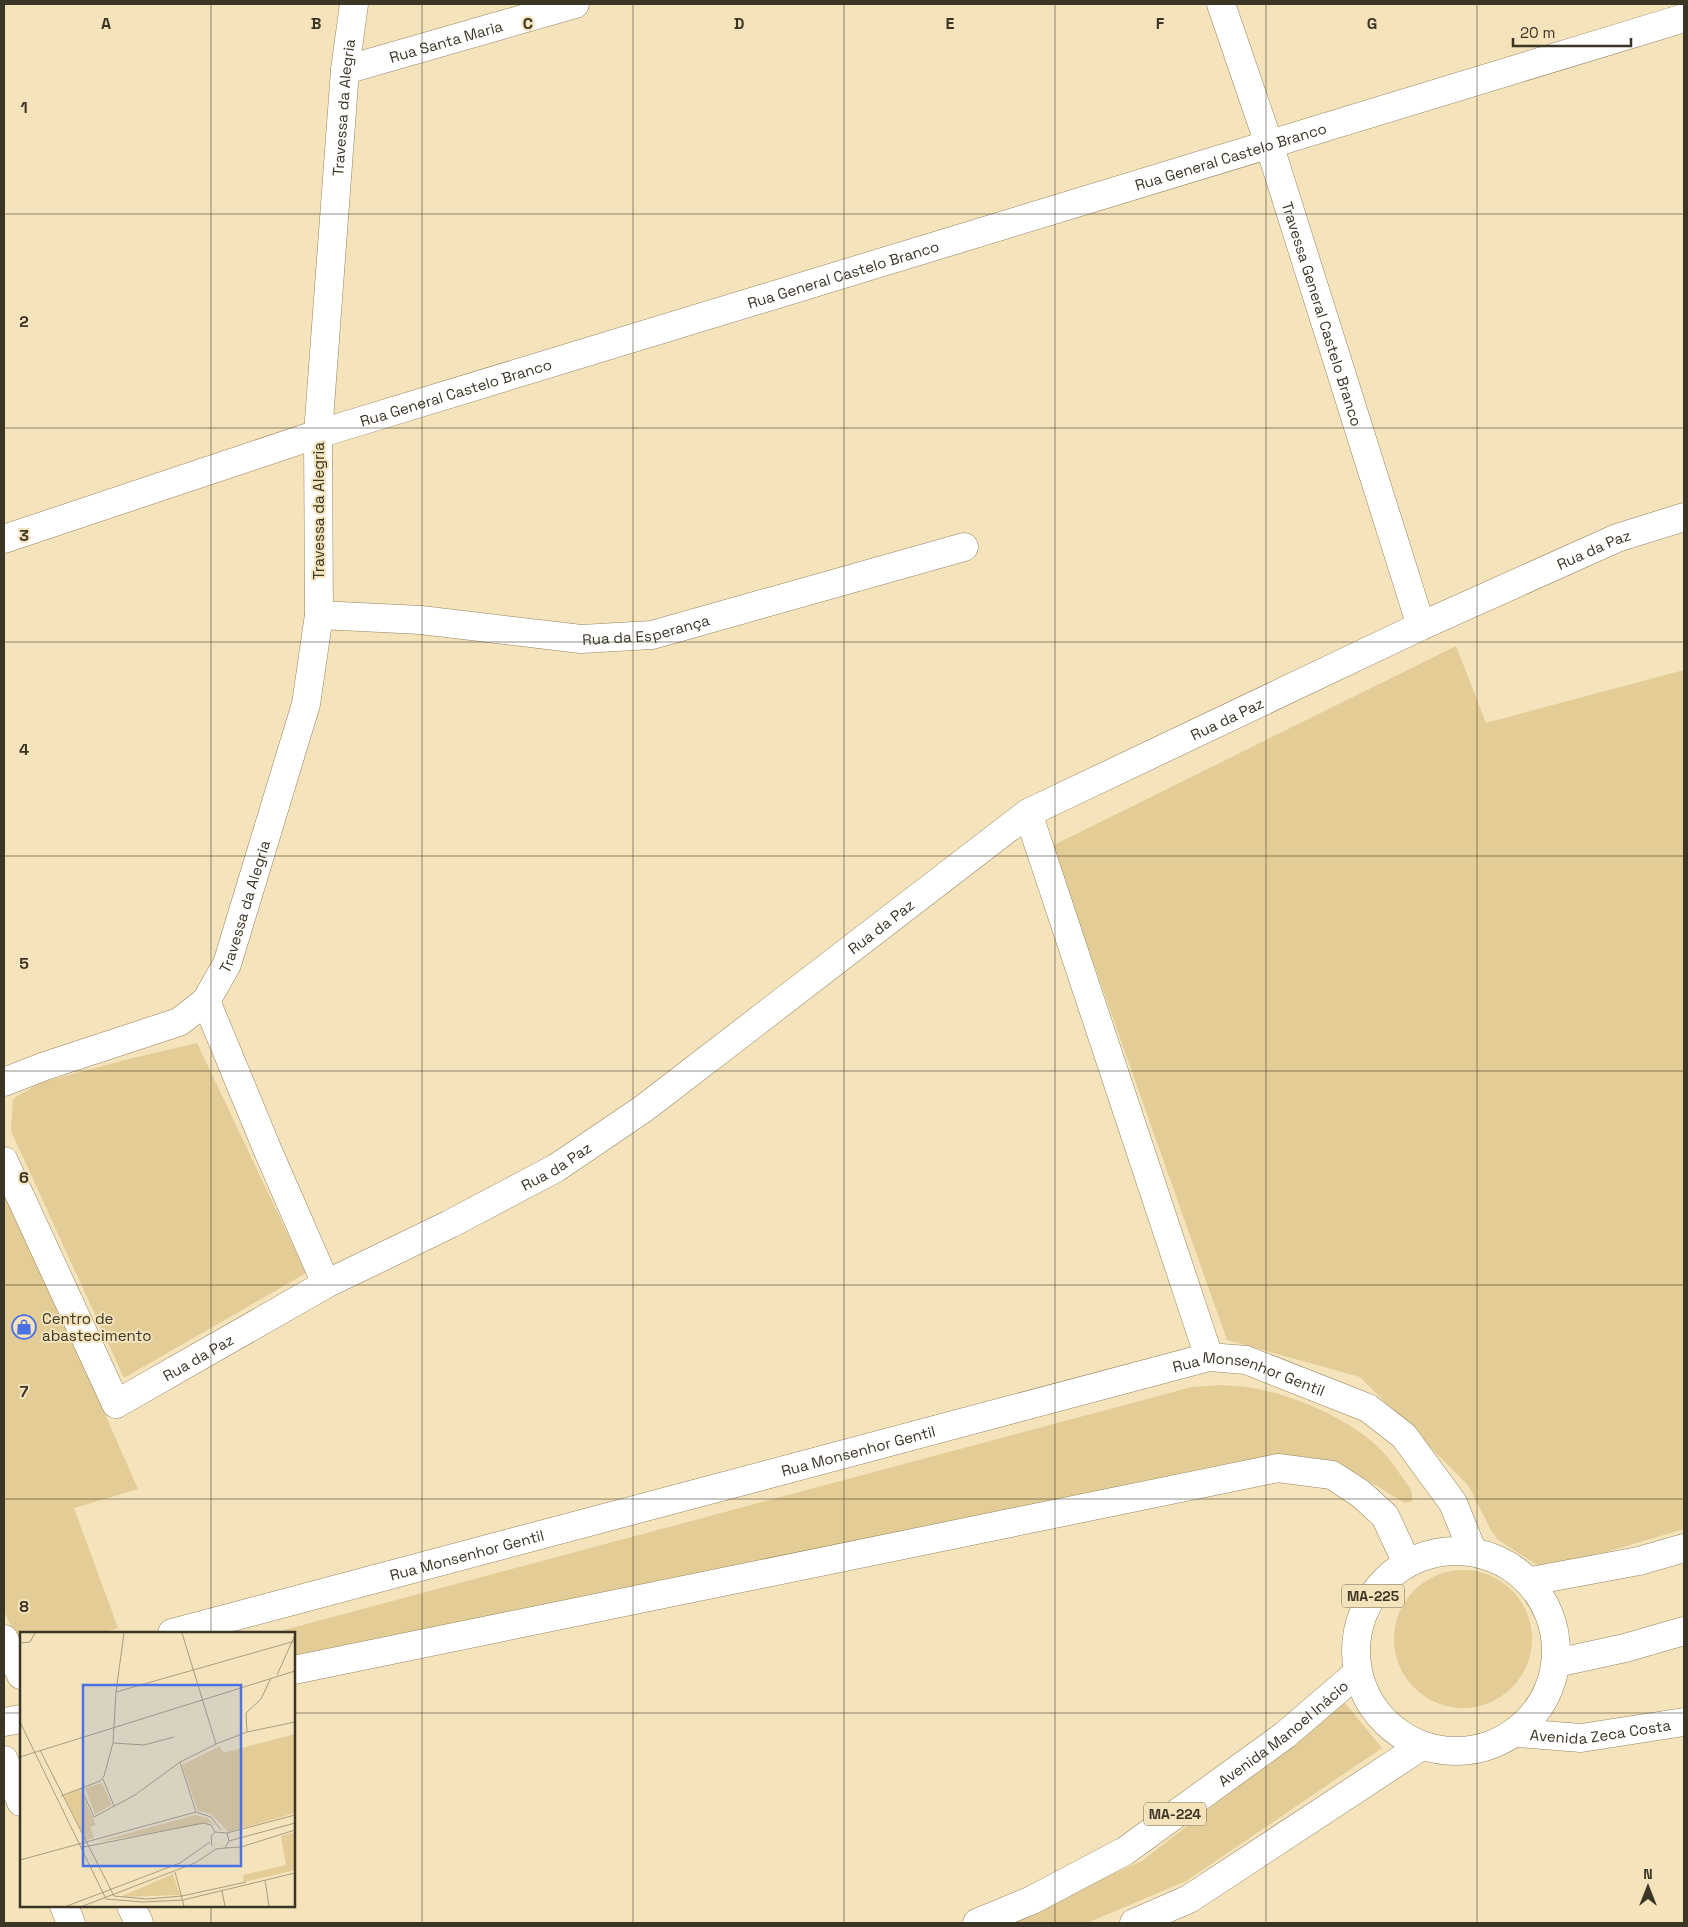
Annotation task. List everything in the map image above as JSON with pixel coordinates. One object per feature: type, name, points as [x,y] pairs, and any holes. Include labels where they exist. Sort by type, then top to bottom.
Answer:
[{"type":"street","name":"Travessa da Alegria","points":[[4,1082],[45,1066],[179,1022],[206,1001],[227,964],[306,704],[319,615],[318,434],[345,70],[354,4]]},
{"type":"street","name":"Rua Santa Maria","points":[[345,70],[575,4]]},
{"type":"street","name":"Travessa General Castelo Branco","points":[[1221,4],[1269,144],[1421,626]]},
{"type":"street","name":"Rua General Castelo Branco","points":[[4,539],[318,434],[1684,18]]},
{"type":"street","name":"Rua da Paz","points":[[4,1161],[116,1404],[326,1284],[556,1168],[643,1109],[1028,813],[1421,626],[1617,538],[1684,517]]},
{"type":"street","name":"Rua da Esperança","points":[[319,615],[421,620],[581,639],[652,635],[964,548]]},
{"type":"street","points":[[1028,813],[1208,1357]]},
{"type":"street","points":[[206,1001],[326,1284]]},
{"type":"street","name":"Rua Monsenhor Gentil","points":[[176,1632],[1208,1357],[1246,1360],[1368,1408],[1404,1436],[1453,1503],[1472,1550]]},
{"type":"street","points":[[295,1670],[1278,1468],[1332,1476],[1361,1494],[1386,1516],[1406,1560],[1472,1550],[1504,1560],[1531,1581],[1639,1561],[1684,1548]]},
{"type":"street","name":"Avenida Manoel Inácio","points":[[1406,1560],[1361,1609],[1355,1675],[1391,1731],[1420,1747]]},
{"type":"street","name":"Avenida Zeca Costa","points":[[1517,1733],[1541,1708],[1556,1662],[1549,1610],[1531,1581]]},
{"type":"street","points":[[1556,1662],[1625,1648],[1684,1631]]},
{"type":"street","points":[[4,1639],[17,1675]]},
{"type":"street","name":"Avenida Manoel Inácio","points":[[977,1923],[1032,1900],[1125,1851],[1285,1735],[1355,1675]]},
{"type":"street","points":[[4,1722],[20,1719]]},
{"type":"street","name":"Avenida Zeca Costa","points":[[1420,1747],[1453,1753],[1517,1733],[1581,1738],[1684,1722]]},
{"type":"street","points":[[1134,1923],[1189,1899],[1420,1747]]},
{"type":"street","points":[[4,1760],[20,1800]]},
{"type":"street","points":[[64,1907],[71,1923]]},
{"type":"street","points":[[131,1907],[139,1923]]},
{"type":"shaded area","points":[[1456,646],[1486,723],[1684,670],[1684,1529],[1545,1570],[1498,1540],[1468,1485],[1360,1377],[1227,1340],[1052,846]]},
{"type":"shaded area","points":[[197,1043],[306,1273],[124,1378],[11,1131],[13,1099],[39,1083]]},
{"type":"shaded area","points":[[4,1185],[138,1489],[74,1508],[118,1628],[104,1632],[20,1632],[20,1645],[4,1611]]},
{"type":"shaded area","points":[[1241,1386],[1286,1396],[1322,1410],[1355,1429],[1382,1451],[1410,1488],[1412,1501],[1405,1503],[1354,1472],[1329,1463],[1302,1457],[1229,1463],[763,1561],[295,1655],[295,1632],[277,1632],[1192,1387]]},
{"type":"shaded area","points":[[1463,1570],[1489,1576],[1501,1582],[1511,1591],[1520,1601],[1526,1613],[1532,1639],[1526,1665],[1520,1677],[1511,1687],[1501,1696],[1489,1702],[1463,1708],[1437,1702],[1425,1696],[1415,1687],[1406,1677],[1400,1665],[1394,1639],[1400,1613],[1406,1601],[1415,1591],[1425,1582],[1437,1576]]},
{"type":"shaded area","points":[[1345,1703],[1382,1748],[1186,1881],[1087,1923],[1000,1923],[1142,1861]]},
{"type":"place","name":"Centro de abastecimento","points":[[24,1327]]}]
